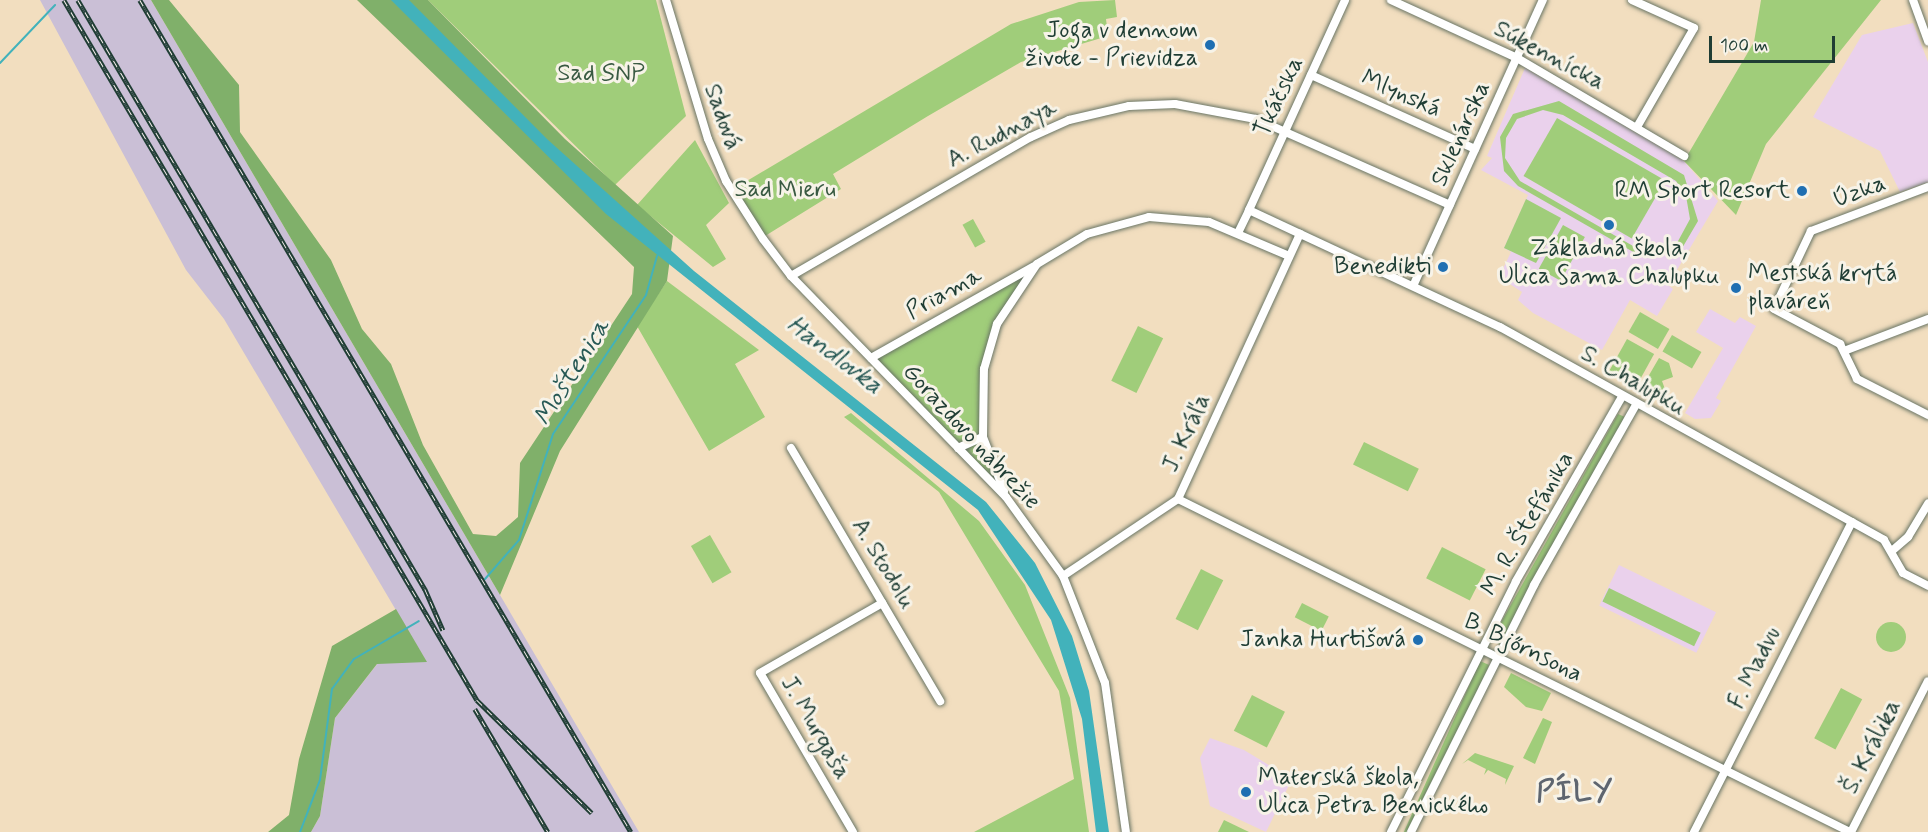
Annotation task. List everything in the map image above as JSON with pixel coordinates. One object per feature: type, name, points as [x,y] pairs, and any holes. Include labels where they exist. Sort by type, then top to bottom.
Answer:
[{"type":"street","name":"Sadová","points":[[666,0],[708,139],[726,181],[763,239]]},
{"type":"street","name":"Tkáčska","points":[[1249,210],[1346,0]]},
{"type":"street","name":"Súkennícka","points":[[1391,0],[1517,58],[1684,156]]},
{"type":"street","name":"Sklenárska","points":[[1414,284],[1543,0]]},
{"type":"street","points":[[1632,0],[1694,28],[1637,127]]},
{"type":"street","points":[[1913,0],[1928,41]]},
{"type":"street","name":"Mlynská","points":[[1311,75],[1475,149]]},
{"type":"street","name":"A. Rudnaya","points":[[791,276],[1011,147],[1069,120],[1129,106],[1175,104],[1221,110],[1286,130],[1450,205]]},
{"type":"street","name":"Úzka","points":[[1844,351],[1840,344],[1774,309],[1792,270],[1815,228],[1928,188]]},
{"type":"street","points":[[1249,210],[1238,233],[1289,256],[1300,234]]},
{"type":"street","name":"S. Chalupku","points":[[1249,210],[1414,284],[1852,522],[1893,550],[1903,573],[1928,586]]},
{"type":"street","name":"Priama","points":[[871,358],[1087,234],[1149,217],[1194,219],[1238,233]]},
{"type":"street","name":"Gorazdovo nábrežie","points":[[763,239],[791,276],[1006,496],[1062,576],[1105,683],[1126,832]]},
{"type":"street","name":"J. Kráľa","points":[[1062,576],[1178,499],[1289,256]]},
{"type":"street","points":[[1006,496],[983,437],[982,388],[991,340],[1006,306],[1037,264]]},
{"type":"street","points":[[1928,319],[1844,351],[1857,379],[1928,415]]},
{"type":"street","name":"M. R. Štefánika","points":[[1391,832],[1482,649],[1622,397]]},
{"type":"street","name":"M. R. Štefánika","points":[[1411,832],[1498,657],[1636,405]]},
{"type":"street","points":[[958,448],[983,437]]},
{"type":"street","name":"A. Stodolu","points":[[791,448],[940,701]]},
{"type":"street","name":"B. Bjőrnsona","points":[[1178,499],[1851,832]]},
{"type":"street","points":[[1893,550],[1908,537],[1928,504]]},
{"type":"street","name":"F. Madvu","points":[[1694,832],[1835,549],[1852,522]]},
{"type":"street","name":"J. Murgaša","points":[[853,832],[760,673],[882,603]]},
{"type":"street","name":"Š. Králika","points":[[1851,832],[1928,681]]},
{"type":"shaded area","points":[[40,0],[151,0],[639,832],[311,832],[320,816],[335,718],[378,663],[426,661],[224,319],[186,270]]},
{"type":"shaded area","points":[[1913,23],[1928,62],[1928,182],[1900,192],[1880,151],[1813,117],[1862,35]]},
{"type":"shaded area","name":"Základná škola, Ulica Sama Chalupku","points":[[1525,68],[1684,161],[1718,201],[1668,285],[1673,289],[1657,316],[1630,300],[1602,350],[1533,313],[1518,300],[1522,292],[1499,277],[1511,252],[1504,248],[1528,195],[1481,170],[1492,158],[1487,156]]},
{"type":"shaded area","name":"Základná škola, Ulica Sama Chalupku","points":[[1710,309],[1735,323],[1740,317],[1756,326],[1716,398],[1721,401],[1711,418],[1695,419],[1685,413],[1723,348],[1696,332]]},
{"type":"shaded area","points":[[1619,565],[1716,612],[1696,653],[1599,605]]},
{"type":"shaded area","name":"Materská škola, Ulica Petra Benického","points":[[1210,738],[1244,750],[1292,779],[1266,832],[1210,806],[1200,758]]},
{"type":"green space","points":[[151,0],[169,0],[239,85],[240,132],[331,260],[362,329],[391,364],[423,445],[473,534],[496,536],[518,517],[520,463],[632,294],[634,267],[357,0],[428,0],[565,139],[673,236],[667,281],[560,451],[500,595]]},
{"type":"green space","name":"Sad SNP","points":[[428,0],[656,0],[686,116],[615,185]]},
{"type":"green space","name":"Sad Mieru","points":[[1115,0],[1117,17],[1106,19],[1108,36],[1021,62],[928,116],[833,174],[841,189],[765,236],[735,188],[1011,24],[1079,2]]},
{"type":"green space","points":[[1761,0],[1881,0],[1766,144],[1736,215],[1684,161],[1754,42]]},
{"type":"green space","points":[[1559,101],[1684,175],[1698,221],[1681,250],[1642,257],[1518,186],[1504,171],[1500,137],[1513,114]],"holes":[[[1543,110],[1563,115],[1676,181],[1686,196],[1690,219],[1677,243],[1640,250],[1520,181],[1505,158],[1506,138],[1517,119]]]},
{"type":"green space","points":[[1557,118],[1665,180],[1632,239],[1524,176]]},
{"type":"green space","name":"Sad SNP","points":[[695,140],[729,203],[706,225],[726,259],[713,267],[637,205]]},
{"type":"green space","points":[[1526,199],[1561,218],[1536,263],[1504,248]]},
{"type":"green space","points":[[973,219],[986,242],[975,248],[963,225]]},
{"type":"green space","points":[[1563,225],[1585,237],[1561,281],[1539,269]]},
{"type":"green space","points":[[1032,269],[1008,307],[983,369],[982,436],[1006,498],[871,358]]},
{"type":"green space","points":[[667,281],[759,350],[735,364],[765,417],[709,451],[637,326]]},
{"type":"green space","points":[[1640,312],[1669,329],[1658,349],[1628,332]]},
{"type":"green space","points":[[1138,326],[1163,338],[1136,393],[1111,381]]},
{"type":"green space","points":[[1672,335],[1701,352],[1692,368],[1662,351]]},
{"type":"green space","points":[[1627,339],[1654,354],[1635,388],[1608,373]]},
{"type":"green space","points":[[1659,358],[1669,363],[1673,377],[1662,381],[1666,392],[1652,398],[1641,389]]},
{"type":"green space","points":[[851,413],[979,521],[1025,585],[1070,698],[1089,832],[974,832],[1074,779],[1059,691],[939,492],[844,417]]},
{"type":"green space","points":[[1618,414],[1625,417],[1500,644],[1491,640]]},
{"type":"green space","points":[[1364,442],[1419,469],[1408,491],[1353,464]]},
{"type":"green space","points":[[710,535],[732,572],[712,583],[691,546]]},
{"type":"green space","points":[[1442,547],[1486,569],[1470,600],[1426,578]]},
{"type":"green space","points":[[1201,569],[1223,580],[1198,630],[1176,619]]},
{"type":"green space","points":[[1609,588],[1701,633],[1694,646],[1602,601]]},
{"type":"green space","points":[[1302,603],[1329,617],[1321,631],[1295,617]]},
{"type":"green space","points":[[396,609],[427,662],[377,664],[335,718],[320,816],[311,832],[268,832],[289,815],[299,759],[332,646]]},
{"type":"green space","points":[[1891,622],[1901,627],[1906,637],[1901,647],[1891,652],[1881,647],[1876,637],[1881,627]]},
{"type":"green space","points":[[1480,661],[1489,665],[1415,832],[1404,832]]},
{"type":"green space","points":[[1511,673],[1551,693],[1542,711],[1526,707],[1504,687]]},
{"type":"green space","points":[[1841,688],[1862,699],[1835,750],[1814,738]]},
{"type":"green space","points":[[1252,695],[1285,712],[1267,747],[1234,731]]},
{"type":"green space","points":[[1543,718],[1552,722],[1535,764],[1523,758]]},
{"type":"green space","points":[[1475,753],[1514,766],[1505,785],[1506,779],[1488,770],[1484,775],[1486,769],[1468,760],[1462,764]]},
{"type":"green space","points":[[1224,820],[1249,832],[1218,832]]},
{"type":"water","points":[[391,0],[409,0],[547,139],[694,271],[986,502],[1035,563],[1072,636],[1089,691],[1109,832],[1096,832],[1082,719],[1051,620],[978,510],[606,214]]},
{"type":"waterway","points":[[0,63],[55,5]]},
{"type":"waterway","name":"Moštenica","points":[[485,579],[519,540],[553,434],[646,295],[657,256]]},
{"type":"waterway","name":"Moštenica","points":[[300,832],[320,780],[332,689],[354,659],[419,621]]},
{"type":"railway","points":[[64,0],[477,700],[592,813]]},
{"type":"railway","points":[[78,0],[425,589],[443,630]]},
{"type":"railway","points":[[140,0],[631,832]]},
{"type":"railway","points":[[475,709],[548,832]]},
{"type":"place","name":"Joga v dennom živote - Prievidza","points":[[1210,45]]},
{"type":"place","name":"RM Sport Resort","points":[[1802,191]]},
{"type":"place","name":"Základná škola, Ulica Sama Chalupku","points":[[1609,225]]},
{"type":"place","name":"Benedikti","points":[[1443,267]]},
{"type":"place","name":"Mestská krytá plaváreň","points":[[1736,288]]},
{"type":"place","name":"Janka Hurtišová","points":[[1418,640]]},
{"type":"place","name":"Materská škola, Ulica Petra Benického","points":[[1246,792]]},
{"type":"district","name":"PÍLY","points":[[1575,792]]},
{"type":"water label","name":"Handlovka","points":[[834,356]]}]
